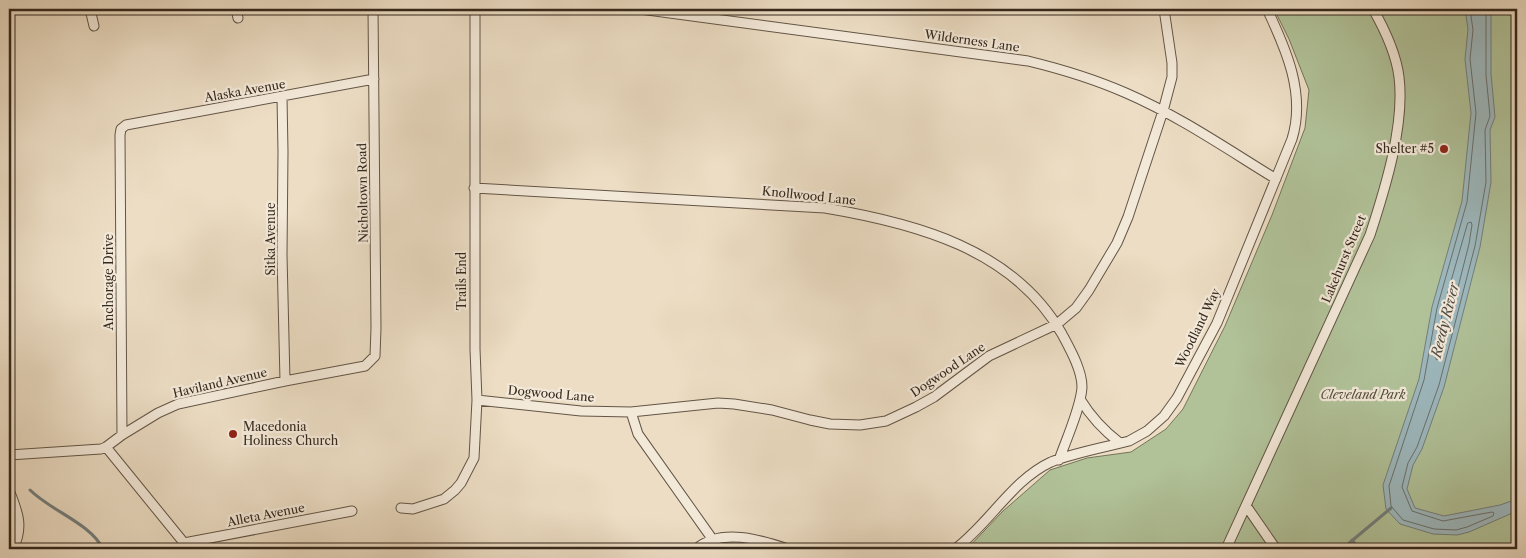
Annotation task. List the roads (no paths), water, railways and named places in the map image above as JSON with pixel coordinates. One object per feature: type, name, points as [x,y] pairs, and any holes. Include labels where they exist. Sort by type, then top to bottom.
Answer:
[{"type":"street","points":[[90,9],[94,26]]},
{"type":"street","name":"Nicholtown Road","points":[[358,369],[371,362],[375,356],[376,348],[373,9]]},
{"type":"street","name":"Trails End","points":[[401,508],[413,509],[444,499],[461,483],[474,458],[477,400],[474,188],[475,9]]},
{"type":"street","name":"Wilderness Lane","points":[[640,9],[1028,61],[1102,83],[1128,94],[1163,111],[1276,179]]},
{"type":"street","name":"Dogwood Lane","points":[[477,400],[581,411],[631,412],[718,403],[734,404],[772,410],[830,424],[860,424],[875,423],[899,416],[934,397],[989,356],[1056,324],[1076,308],[1117,243],[1137,192],[1172,78],[1172,63],[1164,9]]},
{"type":"street","name":"Woodland Way","points":[[955,549],[978,529],[1015,489],[1040,469],[1059,460],[1138,437],[1164,416],[1177,398],[1217,323],[1294,131],[1296,89],[1287,54],[1267,9]]},
{"type":"street","name":"Lakehurst Street","points":[[1226,549],[1247,507],[1370,235],[1380,204],[1396,138],[1400,92],[1396,62],[1388,37],[1373,9]]},
{"type":"street","name":"Alaska Avenue","points":[[122,129],[126,125],[374,79]]},
{"type":"street","name":"Sitka Avenue","points":[[282,97],[282,255],[285,381]]},
{"type":"street","name":"Anchorage Drive","points":[[122,129],[120,135],[122,435]]},
{"type":"street","name":"Knollwood Lane","points":[[474,188],[825,208],[863,214],[938,235],[978,254],[1005,271],[1037,299],[1056,324],[1072,352],[1082,386],[1080,399],[1059,460]]},
{"type":"street","name":"Haviland Avenue","points":[[9,455],[101,449],[158,413],[178,404],[285,381],[358,369]]},
{"type":"street","points":[[9,393],[9,437]]},
{"type":"street","points":[[1080,399],[1089,415],[1120,443]]},
{"type":"street","points":[[631,412],[638,434],[713,540]]},
{"type":"street","points":[[106,447],[187,546]]},
{"type":"street","points":[[9,450],[9,455]]},
{"type":"street","points":[[9,490],[17,511],[20,527],[18,539],[13,549]]},
{"type":"street","points":[[1247,507],[1276,549]]},
{"type":"street","name":"Alleta Avenue","points":[[187,546],[352,511]]},
{"type":"street","points":[[696,549],[713,540],[729,537],[765,541],[788,549]]},
{"type":"water","name":"Reedy River","points":[[1465,9],[1491,9],[1491,74],[1495,117],[1490,130],[1491,182],[1480,247],[1444,387],[1422,449],[1413,465],[1407,489],[1415,508],[1444,516],[1500,505],[1517,499],[1517,511],[1469,532],[1457,535],[1433,534],[1400,524],[1386,509],[1383,485],[1419,379],[1432,307],[1462,201],[1471,113],[1465,59],[1468,29]]},
{"type":"waterway","points":[[30,490],[80,524],[97,540],[103,549]]},
{"type":"waterway","points":[[1342,549],[1391,508]]},
{"type":"waterway","points":[[1352,540],[1357,546]]},
{"type":"place","name":"Shelter #5","points":[[1444,149]]},
{"type":"place","name":"Macedonia Holiness Church","points":[[233,434]]},
{"type":"park label","name":"Cleveland Park","points":[[1363,395]]}]
